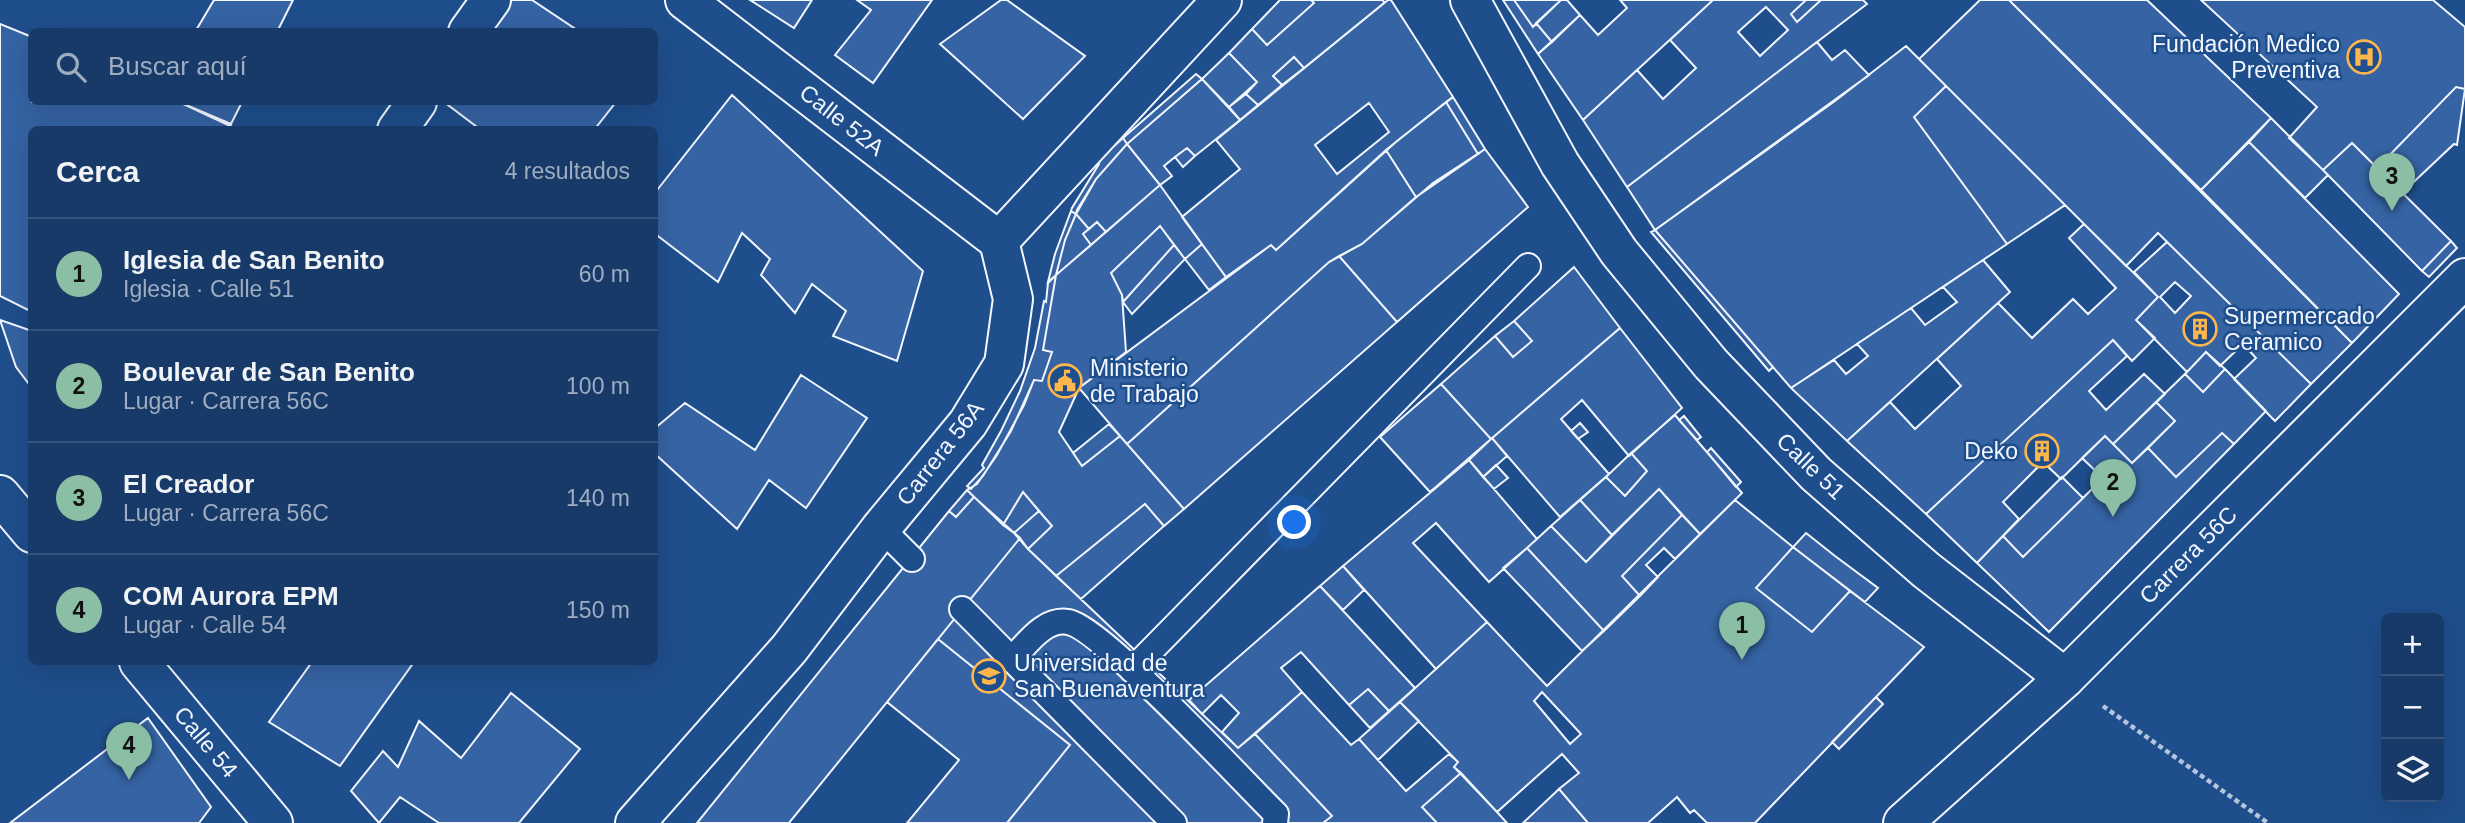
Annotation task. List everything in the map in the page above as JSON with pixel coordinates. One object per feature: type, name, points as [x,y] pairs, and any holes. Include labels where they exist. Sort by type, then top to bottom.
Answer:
[{"type":"street","points":[[471,28],[491,0]]},
{"type":"street","name":"Calle 52A","points":[[685,0],[999,241]]},
{"type":"street","points":[[999,241],[1222,0]]},
{"type":"street","name":"Calle 51","points":[[1470,0],[1560,164],[1619,252],[1711,364],[1815,474],[1926,570],[2065,678]]},
{"type":"street","points":[[400,126],[415,105]]},
{"type":"street","name":"Carrera 56A","points":[[635,823],[789,649],[881,528],[968,423],[1004,364],[1013,299],[999,241]]},
{"type":"street","name":"Carrera 56C","points":[[1903,823],[2065,678],[2465,278]]},
{"type":"street","points":[[0,495],[28,528]]},
{"type":"street","name":"Calle 54","points":[[141,665],[273,823]]},
{"type":"lane","points":[[1132,670],[1528,266]]},
{"type":"lane","points":[[881,528],[912,559]]},
{"type":"lane","points":[[962,610],[1174,823]]},
{"type":"lane","points":[[1012,659],[1048,624],[1069,622],[1087,632],[1132,670],[1276,814],[1275,823]]},
{"type":"path","points":[[2065,678],[2268,823]]},
{"type":"building","points":[[214,0],[293,0],[279,28],[197,28]]},
{"type":"building","points":[[512,0],[532,0],[574,28],[493,28]]},
{"type":"building","points":[[750,0],[812,0],[794,28]]},
{"type":"building","points":[[857,0],[932,0],[873,83],[835,55],[871,10]]},
{"type":"building","points":[[1001,0],[1007,0],[1085,56],[1023,119],[940,44]]},
{"type":"building","points":[[1280,0],[1311,0],[1314,3],[1267,45],[1252,29]]},
{"type":"building","points":[[1311,0],[1383,0],[1384,3],[1304,68],[1294,57],[1273,76],[1282,85],[1258,105],[1246,94],[1257,82],[1229,53],[1252,29],[1267,45],[1314,3]]},
{"type":"building","points":[[1388,0],[1391,0],[1453,97],[1397,141],[1276,250],[1271,245],[1226,277],[1182,217],[1240,169],[1216,140]],"holes":[[[1369,103],[1389,132],[1337,174],[1315,145]]]},
{"type":"building","points":[[1503,0],[1514,0],[1533,27],[1536,23],[1552,42],[1538,54]]},
{"type":"building","points":[[1514,0],[1561,0],[1533,27]]},
{"type":"building","points":[[1561,0],[1567,0],[1580,15],[1552,42],[1536,23]]},
{"type":"building","points":[[1620,0],[1713,0],[1583,120],[1538,54],[1580,15],[1598,35],[1627,8]]},
{"type":"building","points":[[1713,0],[1806,0],[1791,14],[1797,22],[1821,0],[1863,0],[1867,4],[1627,187],[1583,120],[1637,70],[1663,99],[1696,68],[1670,40]],"holes":[[[1766,7],[1788,30],[1760,56],[1738,32]]]},
{"type":"building","points":[[1806,0],[1821,0],[1797,22],[1791,14]]},
{"type":"building","points":[[1980,0],[2009,0],[2352,343],[2311,384],[2158,233],[2126,266],[1919,59]]},
{"type":"building","points":[[2009,0],[2147,0],[2271,118],[2201,190]]},
{"type":"building","name":"Fundación Medico Preventiva","points":[[2201,0],[2433,0],[2465,27],[2465,89],[2456,87],[2377,168],[2352,143],[2323,170],[2289,138],[2317,107]]},
{"type":"building","points":[[0,24],[28,35],[28,105],[185,105],[230,126],[28,126],[28,310],[0,296]]},
{"type":"building","points":[[1817,42],[1832,60],[1845,50],[1869,75],[1655,230],[1627,187]]},
{"type":"building","points":[[1906,46],[1946,86],[1914,117],[2007,244],[1791,388],[1655,230],[1835,101]]},
{"type":"building","points":[[1229,53],[1257,82],[1229,107],[1202,79]]},
{"type":"building","points":[[1294,57],[1304,68],[1282,85],[1273,76]]},
{"type":"building","points":[[1196,74],[1202,79],[1127,144],[1123,138]]},
{"type":"building","points":[[1202,79],[1240,120],[1195,156],[1187,148],[1175,157],[1164,166],[1172,176],[1160,185],[1127,144]]},
{"type":"building","points":[[1946,86],[2065,205],[2007,244],[1914,117]]},
{"type":"building","points":[[2456,87],[2465,89],[2457,145],[2454,144],[2402,193],[2377,168]]},
{"type":"building","points":[[1246,94],[1258,105],[1240,120],[1229,107]]},
{"type":"building","points":[[732,95],[923,271],[897,361],[833,336],[846,311],[812,284],[795,313],[761,275],[770,259],[742,233],[718,282],[658,236],[658,189]]},
{"type":"building","points":[[1453,97],[1485,149],[1478,154],[1446,102]]},
{"type":"building","points":[[1446,102],[1478,154],[1416,197],[1386,150]]},
{"type":"building","points":[[186,105],[240,105],[231,124]]},
{"type":"building","points":[[448,105],[614,105],[597,126],[476,126]]},
{"type":"building","points":[[2271,118],[2328,175],[2305,198],[2249,142]]},
{"type":"building","points":[[1123,138],[1127,144],[1096,179],[1076,214],[1071,211],[1099,164],[1096,162]]},
{"type":"building","points":[[2249,142],[2399,294],[2352,343],[2201,190]]},
{"type":"building","points":[[2352,143],[2451,241],[2422,271],[2323,170]]},
{"type":"building","points":[[1127,144],[1160,185],[1106,232],[1097,222],[1089,229],[1076,214],[1077,210],[1096,179]]},
{"type":"building","points":[[1187,148],[1195,156],[1183,167],[1175,157]]},
{"type":"building","points":[[1485,149],[1528,207],[1397,322],[1339,256],[1362,244],[1433,183]]},
{"type":"building","points":[[1386,150],[1416,197],[1362,244],[1329,262],[1127,444],[1079,388],[1271,245],[1276,250]]},
{"type":"building","name":"Ministerio de Trabajo","points":[[1160,185],[1202,244],[1185,259],[1160,226],[1111,273],[1122,295],[1126,352],[1079,388],[1059,432],[1082,466],[1120,436],[1184,509],[1164,526],[1145,504],[1056,576],[1028,549],[1052,526],[1023,492],[1003,525],[967,490],[977,484],[997,455],[1034,380],[1042,381],[1052,352],[1043,350],[1056,275]]},
{"type":"building","points":[[1071,211],[1076,214],[1065,240],[1056,275],[1048,282],[1055,254]]},
{"type":"building","points":[[1076,214],[1089,229],[1083,234],[1091,245],[1056,275],[1065,240]]},
{"type":"building","points":[[1097,222],[1106,232],[1091,245],[1083,234]]},
{"type":"building","points":[[2084,224],[2158,297],[2136,320],[2155,338],[2132,361],[2113,340],[1926,514],[1847,441],[1890,402],[1915,429],[1961,386],[1937,359],[1998,303],[2032,338],[2073,299],[2088,314],[2116,288],[2069,238]]},
{"type":"building","points":[[1160,226],[1174,245],[1123,302],[1111,273]]},
{"type":"building","points":[[1655,230],[1773,367],[1769,371],[1651,232]]},
{"type":"building","points":[[2451,241],[2457,248],[2429,277],[2422,271]]},
{"type":"building","name":"Supermercado Ceramico","points":[[2167,242],[2311,384],[2275,421],[2234,379],[2256,358],[2243,344],[2220,366],[2206,352],[2187,372],[2136,320],[2158,297],[2134,272]],"holes":[[[2175,282],[2191,296],[2175,313],[2160,297]]]},
{"type":"building","points":[[1202,244],[1226,277],[1209,290],[1185,259]]},
{"type":"building","points":[[1174,245],[1185,259],[1132,314],[1123,302]]},
{"type":"building","points":[[1339,256],[1397,322],[1184,509],[1127,444],[1329,262]]},
{"type":"building","points":[[1983,260],[2010,292],[1847,441],[1791,388],[1834,360],[1846,374],[1868,356],[1857,344],[1911,308],[1925,325],[1957,302],[1943,287]]},
{"type":"building","points":[[1574,267],[1620,328],[1491,439],[1441,384],[1495,336],[1513,357],[1532,341],[1514,321]]},
{"type":"building","points":[[1056,275],[1043,350],[1052,352],[1042,381],[1034,380],[1011,431],[983,476],[971,489],[967,486],[984,468],[982,465],[1020,391],[1035,348],[1048,283]]},
{"type":"building","points":[[0,320],[28,330],[28,383],[16,367]]},
{"type":"building","points":[[1514,321],[1532,341],[1513,357],[1495,336]]},
{"type":"building","points":[[1620,328],[1682,408],[1629,456],[1582,400],[1561,419],[1609,474],[1560,517],[1492,438]]},
{"type":"building","name":"Deko","points":[[2113,340],[2127,356],[2089,391],[2106,410],[2144,374],[2165,394],[2113,444],[2105,436],[2061,479],[2043,462],[2003,502],[2019,519],[1977,563],[1926,514]]},
{"type":"building","points":[[2206,352],[2225,369],[2203,392],[2185,374]]},
{"type":"building","points":[[2225,369],[2266,411],[2234,444],[2222,433],[2176,477],[2148,448],[2175,421],[2156,402],[2185,374],[2203,392]]},
{"type":"building","points":[[801,375],[867,418],[806,508],[769,480],[737,529],[658,457],[658,426],[685,403],[755,450]]},
{"type":"building","points":[[1441,384],[1491,439],[1430,492],[1380,437]]},
{"type":"building","points":[[2156,402],[2175,421],[2132,463],[2113,444]]},
{"type":"building","points":[[1675,415],[1742,493],[1700,534],[1659,489],[1612,535],[1580,500],[1606,477],[1625,496],[1647,471],[1631,453]]},
{"type":"building","points":[[1684,416],[1701,437],[1697,440],[1679,420]]},
{"type":"building","points":[[1580,423],[1588,432],[1578,439],[1571,431]]},
{"type":"building","points":[[1109,424],[1120,436],[1082,466],[1073,453]]},
{"type":"building","points":[[2222,433],[2234,444],[2049,632],[1977,563],[2003,536],[2023,557],[2083,498],[2103,478],[2082,458],[2105,436],[2132,463],[2148,448],[2176,477]]},
{"type":"building","points":[[1492,438],[1507,456],[1483,477],[1469,460]]},
{"type":"building","points":[[1711,448],[1741,482],[1736,487],[1707,452]]},
{"type":"building","points":[[1631,453],[1647,471],[1625,496],[1606,477]]},
{"type":"building","points":[[1469,460],[1537,539],[1489,582],[1436,523],[1413,543],[1487,622],[1436,669],[1343,566]]},
{"type":"building","points":[[1496,465],[1508,478],[1494,489],[1483,477]]},
{"type":"building","points":[[2062,477],[2083,498],[2023,557],[2003,536]]},
{"type":"building","points":[[1659,489],[1682,515],[1622,576],[1640,596],[1604,631],[1527,548],[1551,526],[1586,562]]},
{"type":"building","points":[[967,490],[974,497],[956,517],[949,511]]},
{"type":"building","points":[[1023,492],[1039,511],[1014,533],[1003,525]]},
{"type":"building","points":[[974,497],[1020,538],[789,823],[697,823],[949,511],[956,517]]},
{"type":"building","points":[[1580,500],[1612,535],[1586,562],[1551,526]]},
{"type":"building","points":[[1735,500],[1793,547],[1756,588],[1812,632],[1850,591],[1924,647],[1755,823],[1707,823],[1694,810],[1690,813],[1677,797],[1648,823],[1588,823],[1559,789],[1579,773],[1562,754],[1497,812],[1454,767],[1458,762],[1400,702],[1487,622],[1547,686]],"holes":[[[1542,692],[1581,734],[1570,744],[1534,701]]]},
{"type":"building","points":[[1145,504],[1164,526],[1081,599],[1056,576]]},
{"type":"building","points":[[1039,511],[1052,526],[1028,549],[1014,533]]},
{"type":"building","points":[[1682,515],[1700,534],[1675,559],[1664,548],[1646,565],[1658,577],[1640,596],[1622,576]]},
{"type":"building","points":[[1806,533],[1878,588],[1865,602],[1793,547]]},
{"type":"building","points":[[1020,538],[1028,549],[1238,748],[1255,734],[1332,816],[1323,823],[1007,823],[1070,745],[938,639]]},
{"type":"building","points":[[1793,547],[1850,591],[1812,632],[1756,588]]},
{"type":"building","points":[[1527,548],[1604,631],[1582,651],[1503,568]]},
{"type":"building","points":[[1343,566],[1364,590],[1343,610],[1320,586]]},
{"type":"building","points":[[1320,586],[1415,688],[1389,711],[1368,689],[1349,705],[1301,652],[1281,668],[1302,692],[1238,748],[1222,732],[1239,713],[1221,695],[1202,714],[1189,700]]},
{"type":"building","points":[[938,639],[1070,745],[1007,823],[907,823],[959,760],[887,702]]},
{"type":"building","points":[[310,665],[412,665],[340,766],[269,722]]},
{"type":"building","points":[[1368,689],[1389,711],[1370,728],[1349,705]]},
{"type":"building","points":[[1302,692],[1351,745],[1359,739],[1406,791],[1449,754],[1458,762],[1454,767],[1461,773],[1422,807],[1437,823],[1323,823],[1332,816],[1255,734]]},
{"type":"building","points":[[511,693],[580,749],[519,823],[439,823],[400,797],[379,823],[351,791],[383,751],[398,767],[419,721],[461,758]]},
{"type":"building","points":[[1876,697],[1883,704],[1839,749],[1832,742]]},
{"type":"building","points":[[1400,702],[1419,721],[1378,760],[1359,739]]},
{"type":"building","points":[[148,718],[211,807],[199,823],[10,823]]},
{"type":"building","points":[[1461,773],[1507,823],[1437,823],[1422,807]]},
{"type":"building","points":[[1559,789],[1588,823],[1523,823]]},
{"type":"place","name":"Fundación Medico Preventiva","points":[[2364,57]]},
{"type":"place","name":"El Creador","points":[[2392,211]]},
{"type":"place","name":"Supermercado Ceramico","points":[[2200,329]]},
{"type":"place","name":"Ministerio de Trabajo","points":[[1065,381]]},
{"type":"place","name":"Deko","points":[[2042,451]]},
{"type":"place","name":"Boulevar de San Benito","points":[[2113,517]]},
{"type":"place","name":"Iglesia de San Benito","points":[[1742,660]]},
{"type":"place","name":"Universidad de San Buenaventura","points":[[989,676]]},
{"type":"place","name":"COM Aurora EPM","points":[[129,780]]}]
